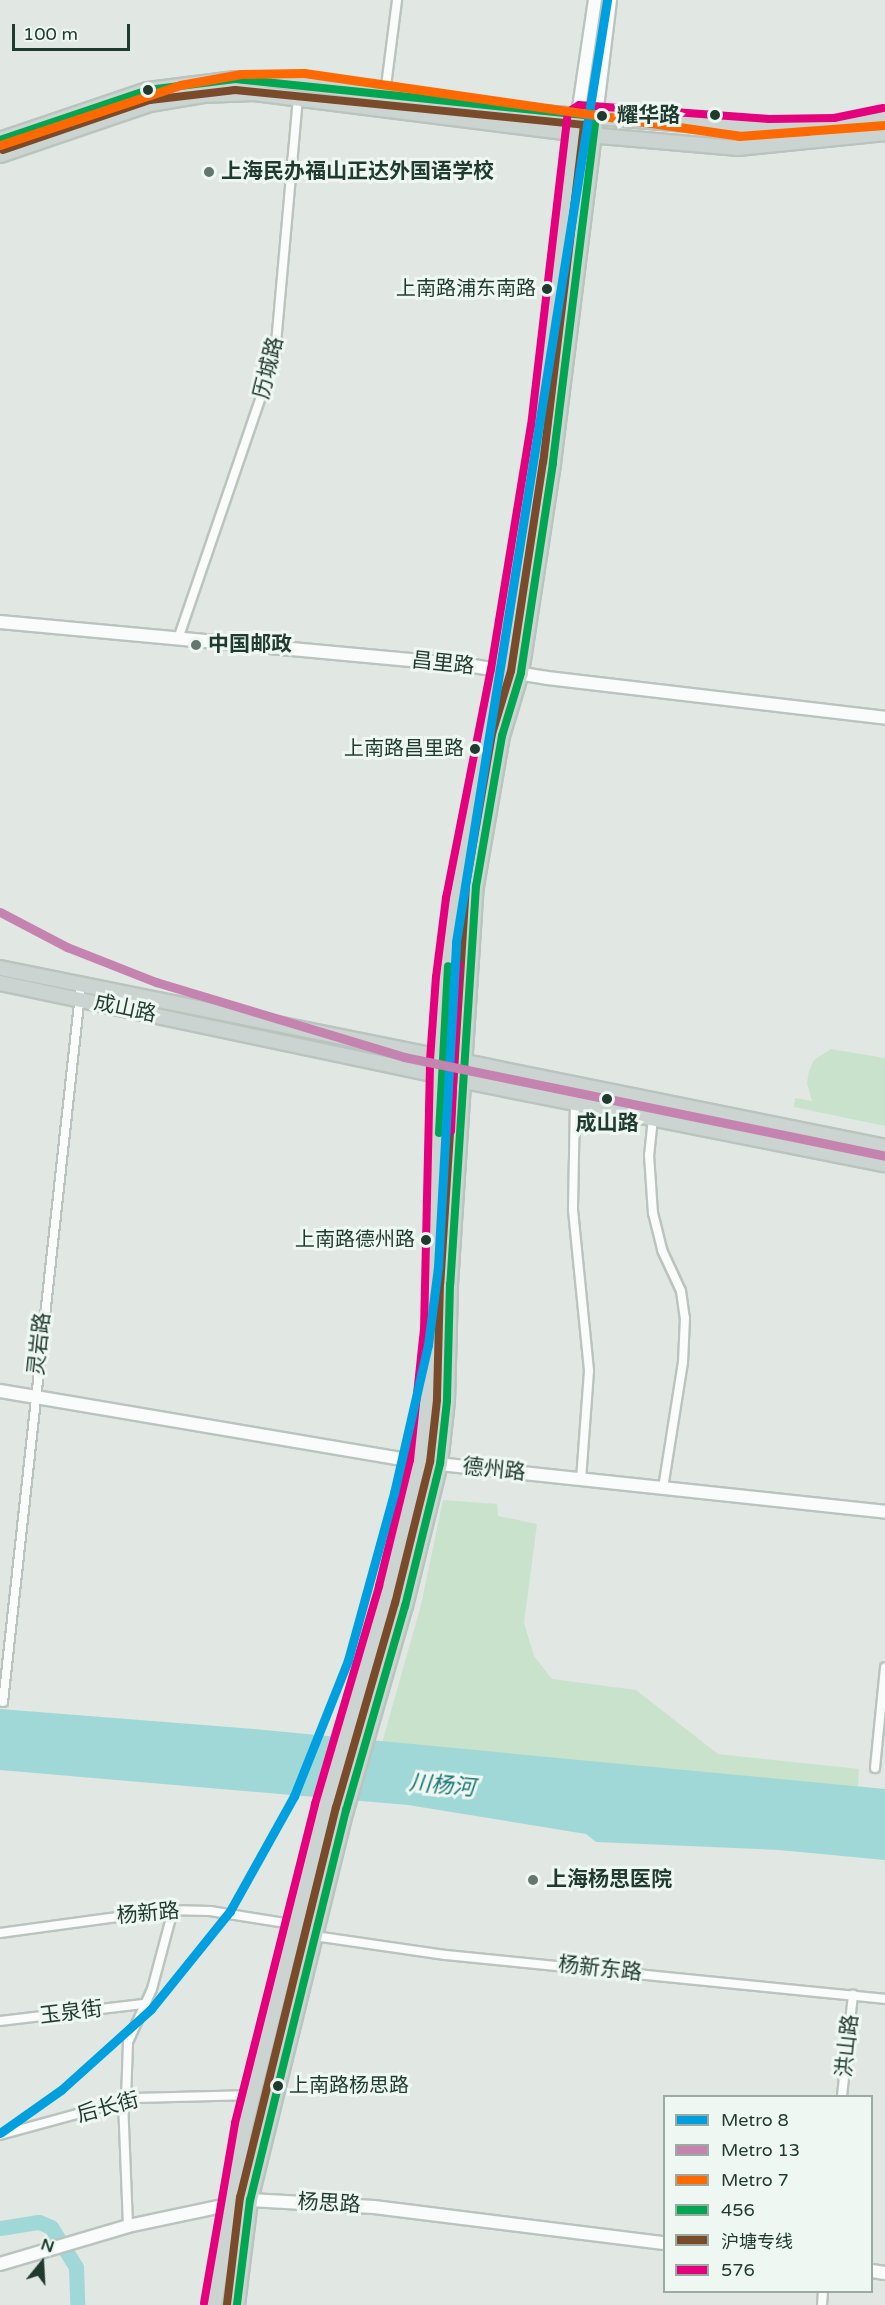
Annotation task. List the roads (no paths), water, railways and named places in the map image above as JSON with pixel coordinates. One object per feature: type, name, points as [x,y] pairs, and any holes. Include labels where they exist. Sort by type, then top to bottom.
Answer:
[{"type":"main road","points":[[0,140],[148,90],[235,79],[298,83],[578,115],[769,130],[835,128],[885,118]]},
{"type":"main road","points":[[0,155],[96,121],[177,98],[254,93],[577,134],[595,133],[738,148],[885,133]]},
{"type":"main road","points":[[214,2305],[228,2204],[254,2095],[326,1807],[389,1589],[420,1462],[434,1331],[440,1060],[456,900],[501,671],[541,427],[578,115]]},
{"type":"main road","points":[[237,2305],[250,2200],[364,1740],[405,1606],[440,1464],[447,1401],[476,886],[502,736],[521,673],[553,463],[596,116]]},
{"type":"main road","name":"成山路","points":[[0,968],[440,1060],[885,1147]]},
{"type":"main road","name":"成山路","points":[[0,983],[464,1081],[885,1164]]},
{"type":"street","points":[[384,94],[397,0]]},
{"type":"street","points":[[578,115],[595,0]]},
{"type":"street","points":[[596,116],[610,0]]},
{"type":"street","name":"历城路","points":[[178,639],[275,355],[298,83]]},
{"type":"street","name":"昌里路","points":[[0,622],[521,673],[885,718]]},
{"type":"street","name":"灵岩路","points":[[3,1702],[34,1397],[81,986]]},
{"type":"street","points":[[575,1103],[573,1210],[589,1371],[580,1479]]},
{"type":"street","points":[[653,1118],[649,1155],[653,1212],[662,1250],[681,1291],[685,1318],[663,1488]]},
{"type":"street","name":"德州路","points":[[0,1391],[420,1462],[885,1512]]},
{"type":"street","points":[[874,1768],[885,1667]]},
{"type":"street","points":[[128,2226],[124,2101],[125,2054],[143,2004],[152,1989],[173,1910]]},
{"type":"street","name":"杨新路","points":[[0,1933],[173,1910],[297,1925]]},
{"type":"street","name":"杨新东路","points":[[315,1936],[445,1954],[885,1999]]},
{"type":"street","name":"洪山路","points":[[842,2095],[853,1995]]},
{"type":"street","name":"玉泉街","points":[[0,2021],[143,2004]]},
{"type":"street","name":"后长街","points":[[0,2135],[124,2101],[254,2095]]},
{"type":"street","name":"杨思路","points":[[0,2264],[128,2226],[250,2200],[374,2207],[663,2243]]},
{"type":"water","name":"川杨河","points":[[0,1709],[254,1729],[885,1789],[885,1860],[779,1850],[596,1842],[586,1834],[408,1805],[0,1770]]},
{"type":"waterway","points":[[0,2228],[39,2222],[51,2227],[76,2267],[77,2305]]},
{"type":"metro line","name":"8","points":[[0,2133],[61,2090],[151,2009],[230,1911],[294,1796],[348,1660],[394,1493],[428,1345],[438,1267],[456,942],[607,0]]},
{"type":"metro line","name":"7","points":[[0,145],[180,85],[241,74],[304,73],[739,136],[885,125]]},
{"type":"metro line","name":"13","points":[[0,912],[67,947],[156,982],[404,1057],[885,1156]]},
{"type":"place","name":"耀华路","points":[[602,116]]},
{"type":"place","name":"上海民办福山正达外国语学校","points":[[209,172]]},
{"type":"place","name":"上南路浦东南路","points":[[547,289]]},
{"type":"place","name":"中国邮政","points":[[196,645]]},
{"type":"place","name":"上南路昌里路","points":[[475,749]]},
{"type":"place","name":"成山路","points":[[607,1099]]},
{"type":"place","name":"上南路德州路","points":[[426,1240]]},
{"type":"place","name":"上海杨思医院","points":[[533,1880]]},
{"type":"place","name":"上南路杨思路","points":[[278,2086]]}]
